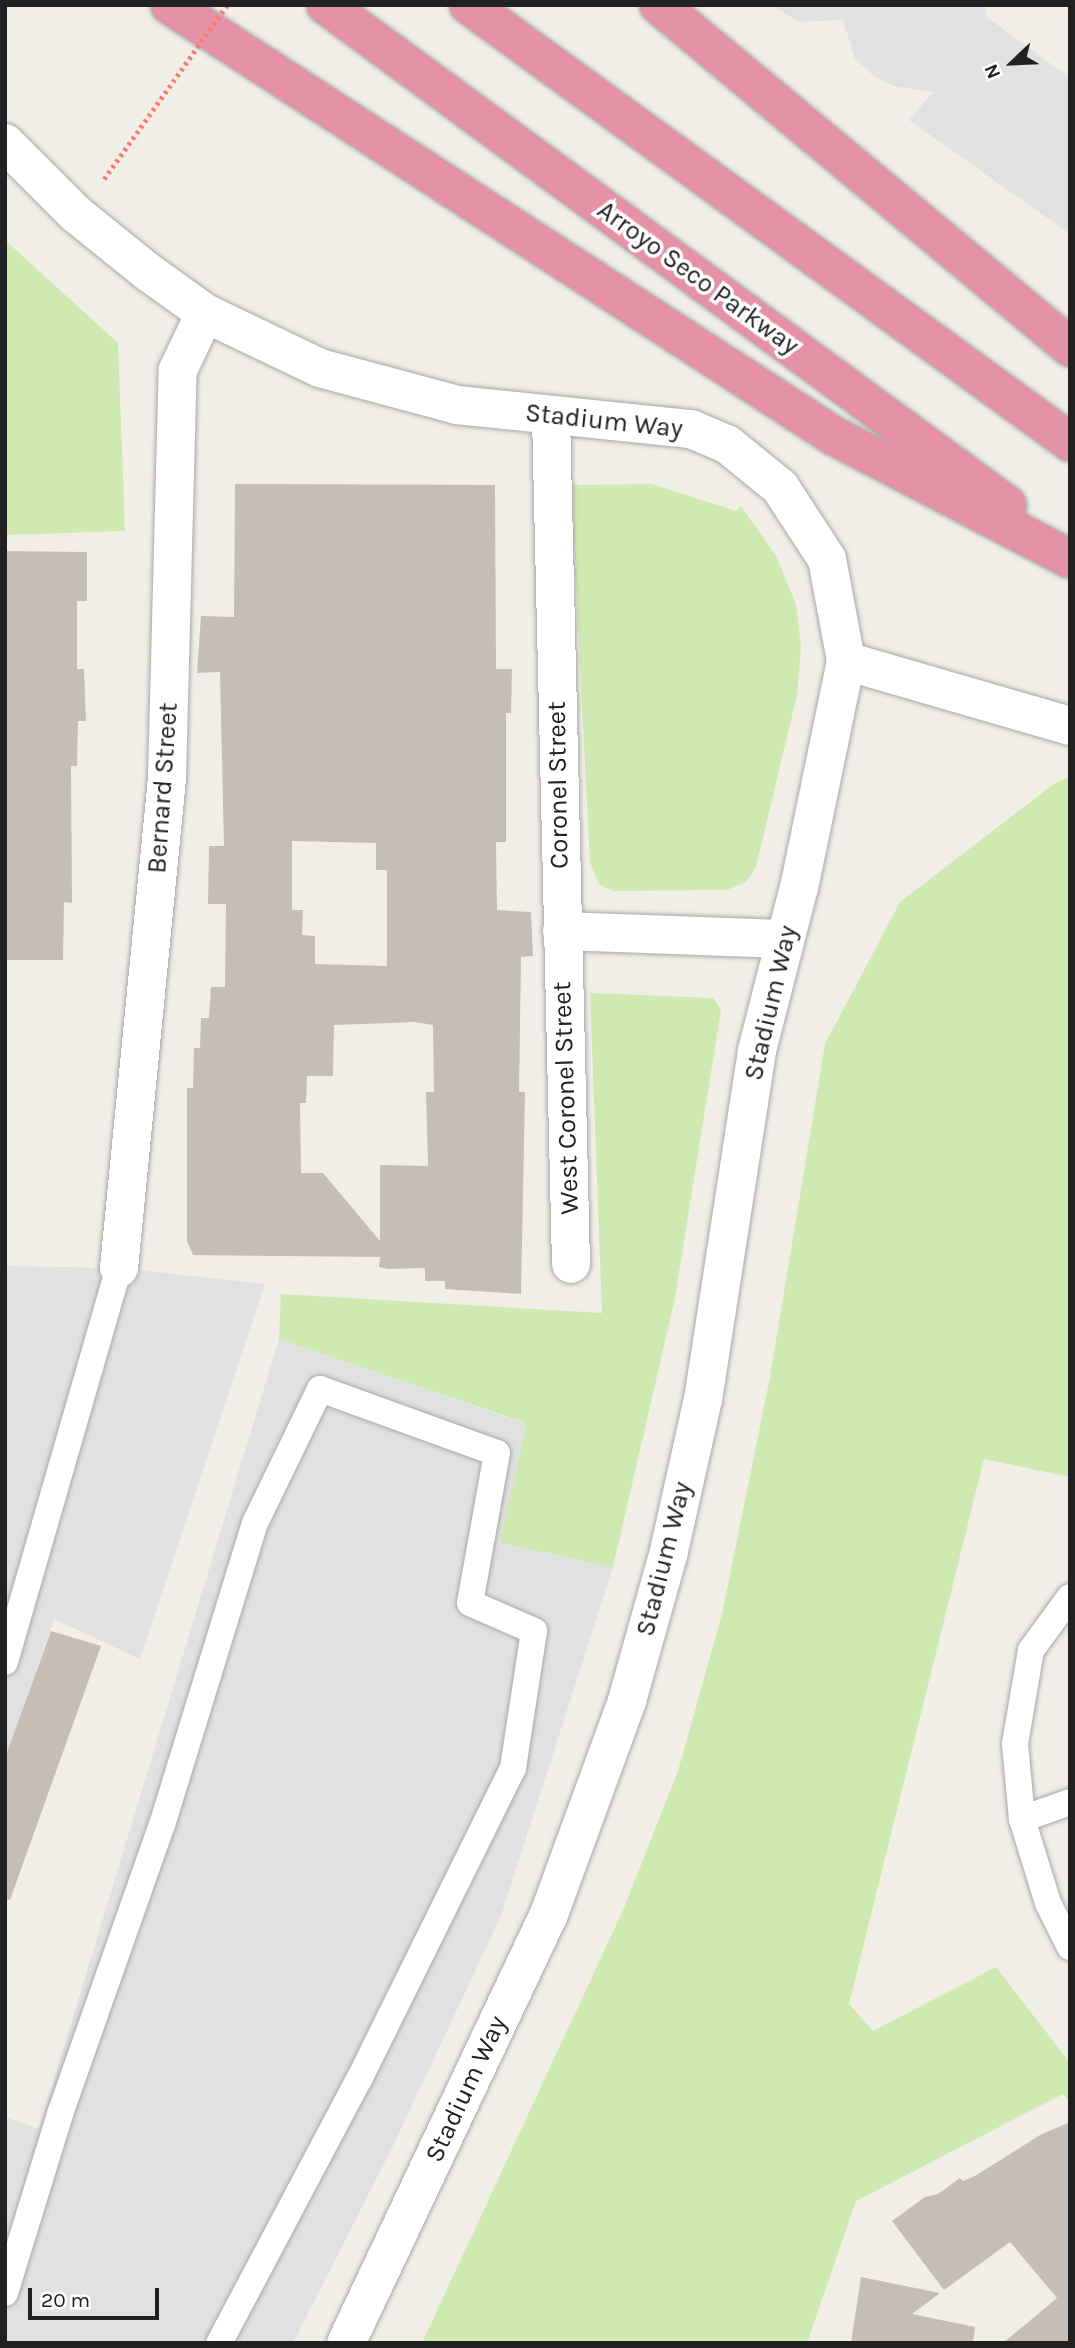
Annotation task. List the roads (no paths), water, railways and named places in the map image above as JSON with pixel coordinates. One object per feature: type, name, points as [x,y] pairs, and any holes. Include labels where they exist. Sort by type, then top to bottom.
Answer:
[{"type":"highway","points":[[170,5],[834,436],[1070,559]]},
{"type":"highway","name":"Arroyo Seco Parkway","points":[[326,5],[1070,551]]},
{"type":"highway","points":[[469,5],[1070,442]]},
{"type":"highway","points":[[660,5],[1070,348]]},
{"type":"street","name":"Stadium Way","points":[[5,143],[76,214],[205,313],[333,372],[457,405],[691,429],[727,444],[780,487],[827,558],[846,661],[757,1051],[703,1399],[668,1555],[627,1701],[549,1914],[346,2343]]},
{"type":"street","name":"Bernard Street","points":[[119,1268],[167,777],[178,370],[205,313]]},
{"type":"street","name":"Coronel Street","points":[[551,416],[562,931]]},
{"type":"street","points":[[846,661],[1070,726]]},
{"type":"street","points":[[562,931],[784,939]]},
{"type":"street","name":"West Coronel Street","points":[[562,931],[571,1264]]},
{"type":"lane","points":[[5,1662],[119,1268]]},
{"type":"lane","points":[[5,2293],[60,2114],[162,1825],[255,1523],[320,1389],[496,1453],[470,1603],[534,1631],[513,1768],[359,2079],[219,2343]]},
{"type":"lane","points":[[1070,1597],[1031,1650],[1016,1744],[1022,1819],[1048,1903],[1070,1947]]},
{"type":"lane","points":[[1022,1819],[1070,1802]]}]
